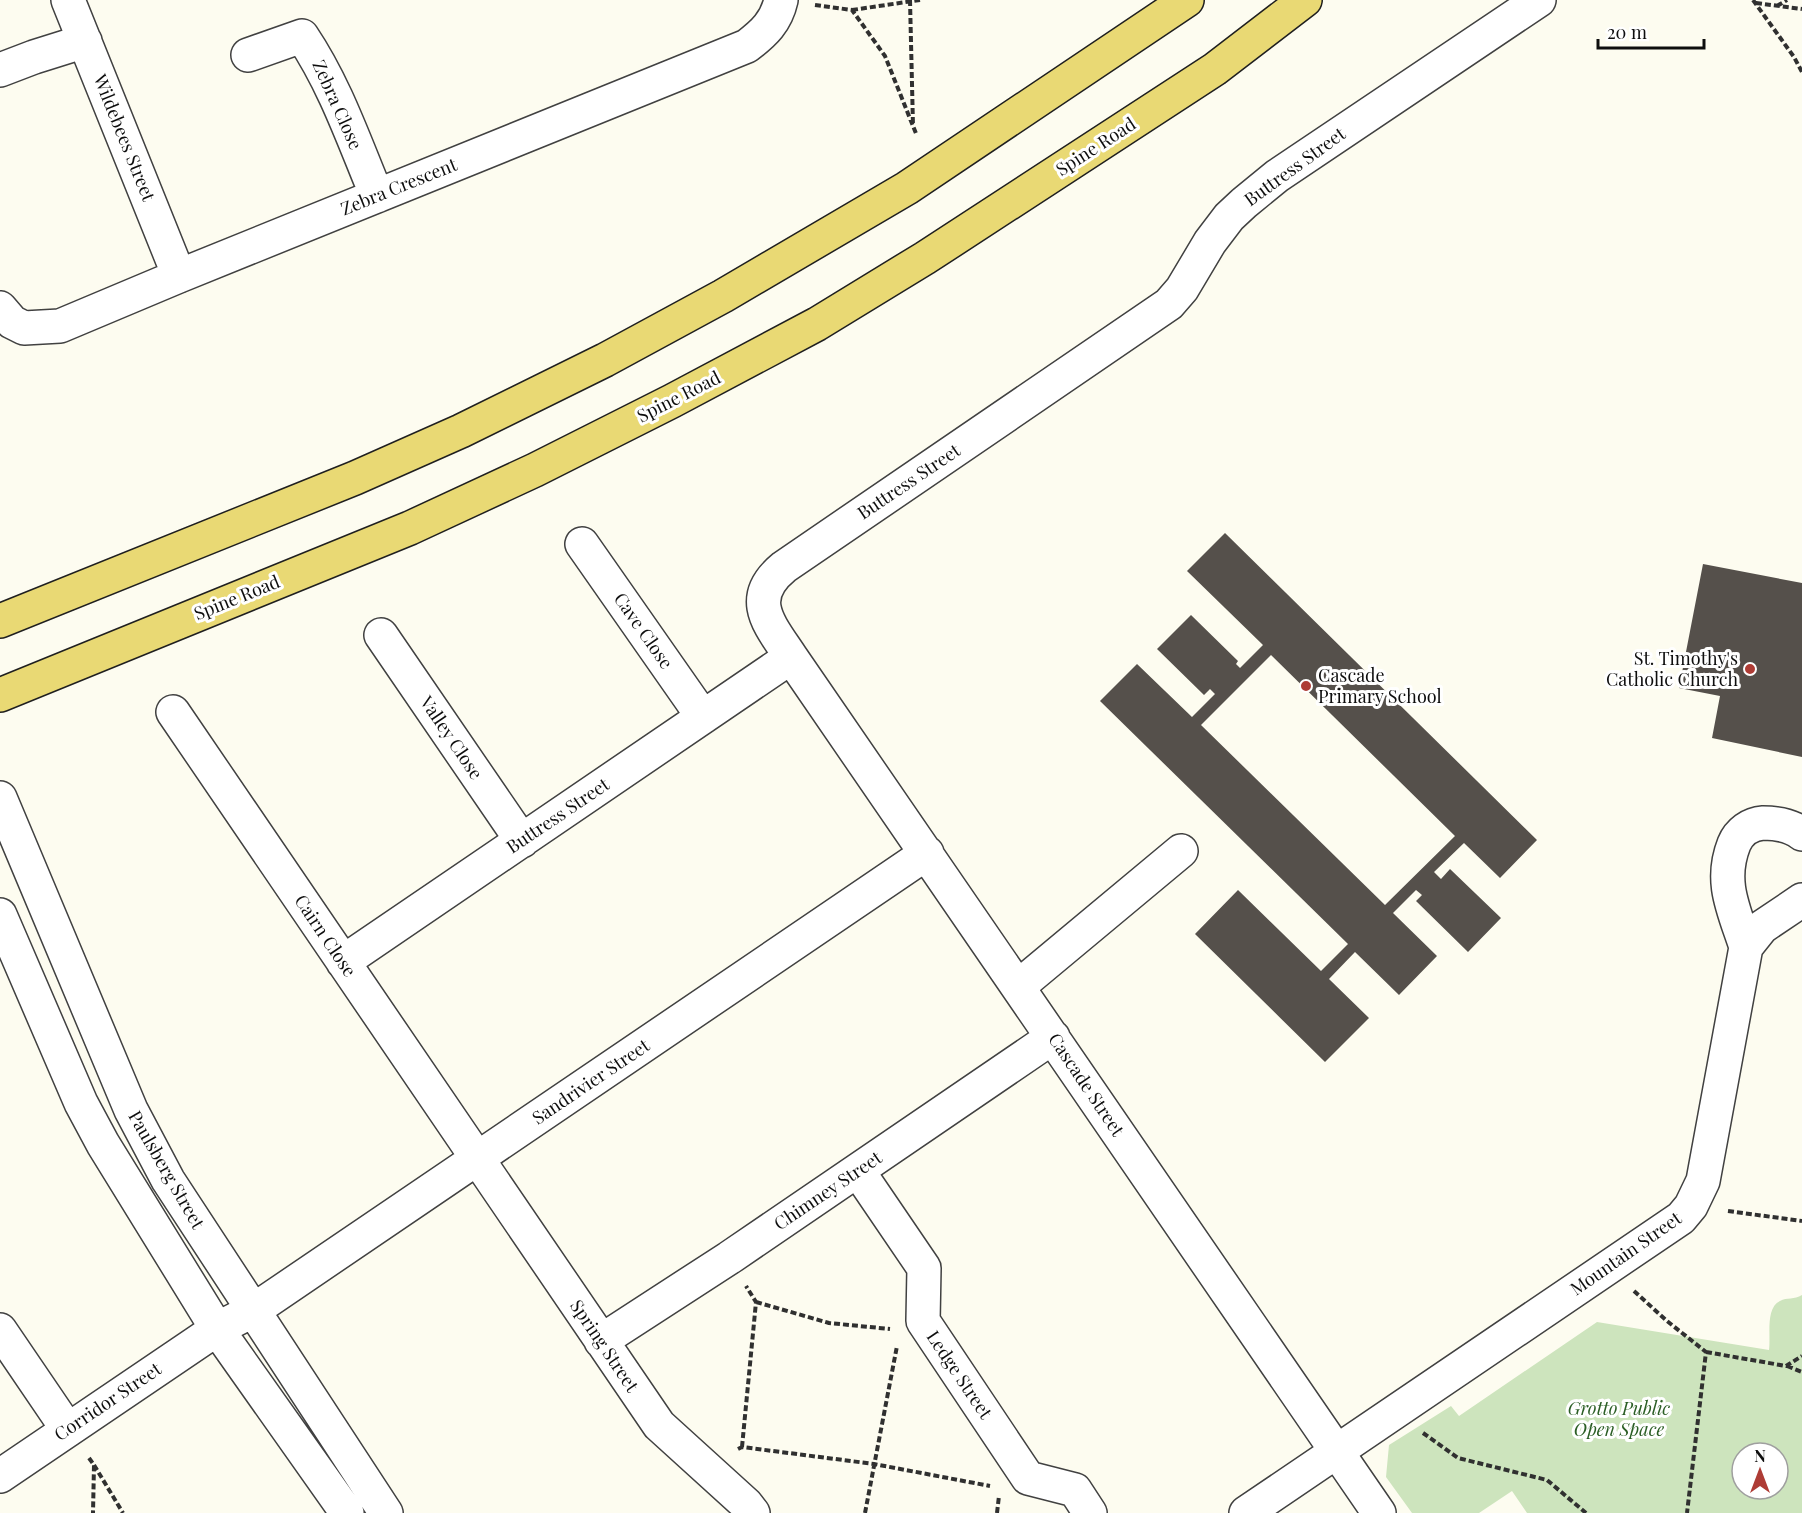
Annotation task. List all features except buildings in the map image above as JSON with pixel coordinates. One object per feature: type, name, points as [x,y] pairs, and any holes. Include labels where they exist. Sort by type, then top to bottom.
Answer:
[{"type":"main road","points":[[0,621],[355,477],[461,430],[605,360],[733,291],[907,188],[1187,0]]},
{"type":"main road","name":"Spine Road","points":[[0,695],[410,528],[536,470],[807,330],[925,258],[1215,69],[1305,0]]},
{"type":"street","name":"Wildebees Street","points":[[68,0],[179,276]]},
{"type":"street","name":"Zebra Crescent","points":[[0,308],[12,322],[24,328],[60,326],[747,46],[768,29],[781,0]]},
{"type":"street","name":"Buttress Street","points":[[344,962],[791,657],[766,620],[763,610],[766,586],[774,576],[1169,304],[1229,217],[1276,176],[1539,0]]},
{"type":"street","name":"Zebra Close","points":[[248,56],[302,36],[321,64],[331,85],[377,196]]},
{"type":"street","points":[[0,70],[84,41]]},
{"type":"street","name":"Cave Close","points":[[582,544],[703,717]]},
{"type":"street","name":"Valley Close","points":[[381,635],[522,841]]},
{"type":"street","name":"Cascade Street","points":[[791,657],[1379,1513]]},
{"type":"street","name":"Cairn Close","points":[[173,712],[477,1160]]},
{"type":"street","name":"Paulsberg Street","points":[[0,798],[115,1074],[148,1146],[386,1513]]},
{"type":"street","points":[[1746,947],[1729,897],[1726,878],[1728,858],[1736,840],[1744,830],[1755,824],[1774,823],[1802,834]]},
{"type":"street","points":[[1019,986],[1181,851]]},
{"type":"street","name":"Sandrivier Street","points":[[254,1310],[927,853]]},
{"type":"street","points":[[1746,947],[1762,927],[1802,900]]},
{"type":"street","points":[[0,915],[77,1093],[124,1180],[217,1329],[347,1513]]},
{"type":"street","name":"Mountain Street","points":[[1246,1513],[1681,1218],[1691,1206],[1702,1181],[1746,947]]},
{"type":"street","name":"Chimney Street","points":[[601,1341],[729,1258],[1053,1038]]},
{"type":"street","name":"Spring Street","points":[[477,1160],[658,1425],[747,1504],[753,1513]]},
{"type":"street","name":"Ledge Street","points":[[858,1171],[924,1268],[923,1321],[1028,1478]]},
{"type":"street","name":"Corridor Street","points":[[0,1476],[217,1329],[254,1310]]},
{"type":"street","points":[[0,1330],[68,1430]]},
{"type":"street","points":[[1028,1478],[1075,1490],[1090,1513]]},
{"type":"path","points":[[781,0],[852,10],[920,0]]},
{"type":"path","points":[[1777,6],[1787,0]]},
{"type":"path","points":[[911,1],[914,130]]},
{"type":"path","points":[[1755,2],[1802,9]]},
{"type":"path","points":[[1755,2],[1802,72]]},
{"type":"path","points":[[852,10],[885,56],[917,136]]},
{"type":"path","points":[[1691,1206],[1802,1221]]},
{"type":"path","points":[[729,1258],[756,1302],[742,1447]]},
{"type":"path","points":[[1609,1268],[1667,1321],[1706,1352],[1786,1366],[1802,1372]]},
{"type":"path","points":[[756,1302],[829,1323],[900,1330]]},
{"type":"path","points":[[865,1513],[898,1341]]},
{"type":"path","points":[[1687,1513],[1706,1352]]},
{"type":"path","points":[[1786,1366],[1802,1356]]},
{"type":"path","points":[[1393,1413],[1458,1458],[1547,1480],[1586,1513]]},
{"type":"path","points":[[68,1430],[94,1465],[123,1513]]},
{"type":"path","points":[[707,1469],[742,1447],[874,1464],[1000,1488],[1028,1478]]},
{"type":"path","points":[[93,1513],[94,1465]]},
{"type":"green space","name":"Grotto Public Open Space","points":[[1802,1295],[1802,1513],[1527,1513],[1512,1491],[1479,1513],[1412,1513],[1386,1477],[1389,1445],[1451,1406],[1459,1416],[1597,1322],[1769,1350],[1772,1310],[1780,1301]]},
{"type":"place","name":"St. Timothy's Catholic Church","points":[[1750,669]]},
{"type":"place","name":"Cascade Primary School","points":[[1306,686]]}]
